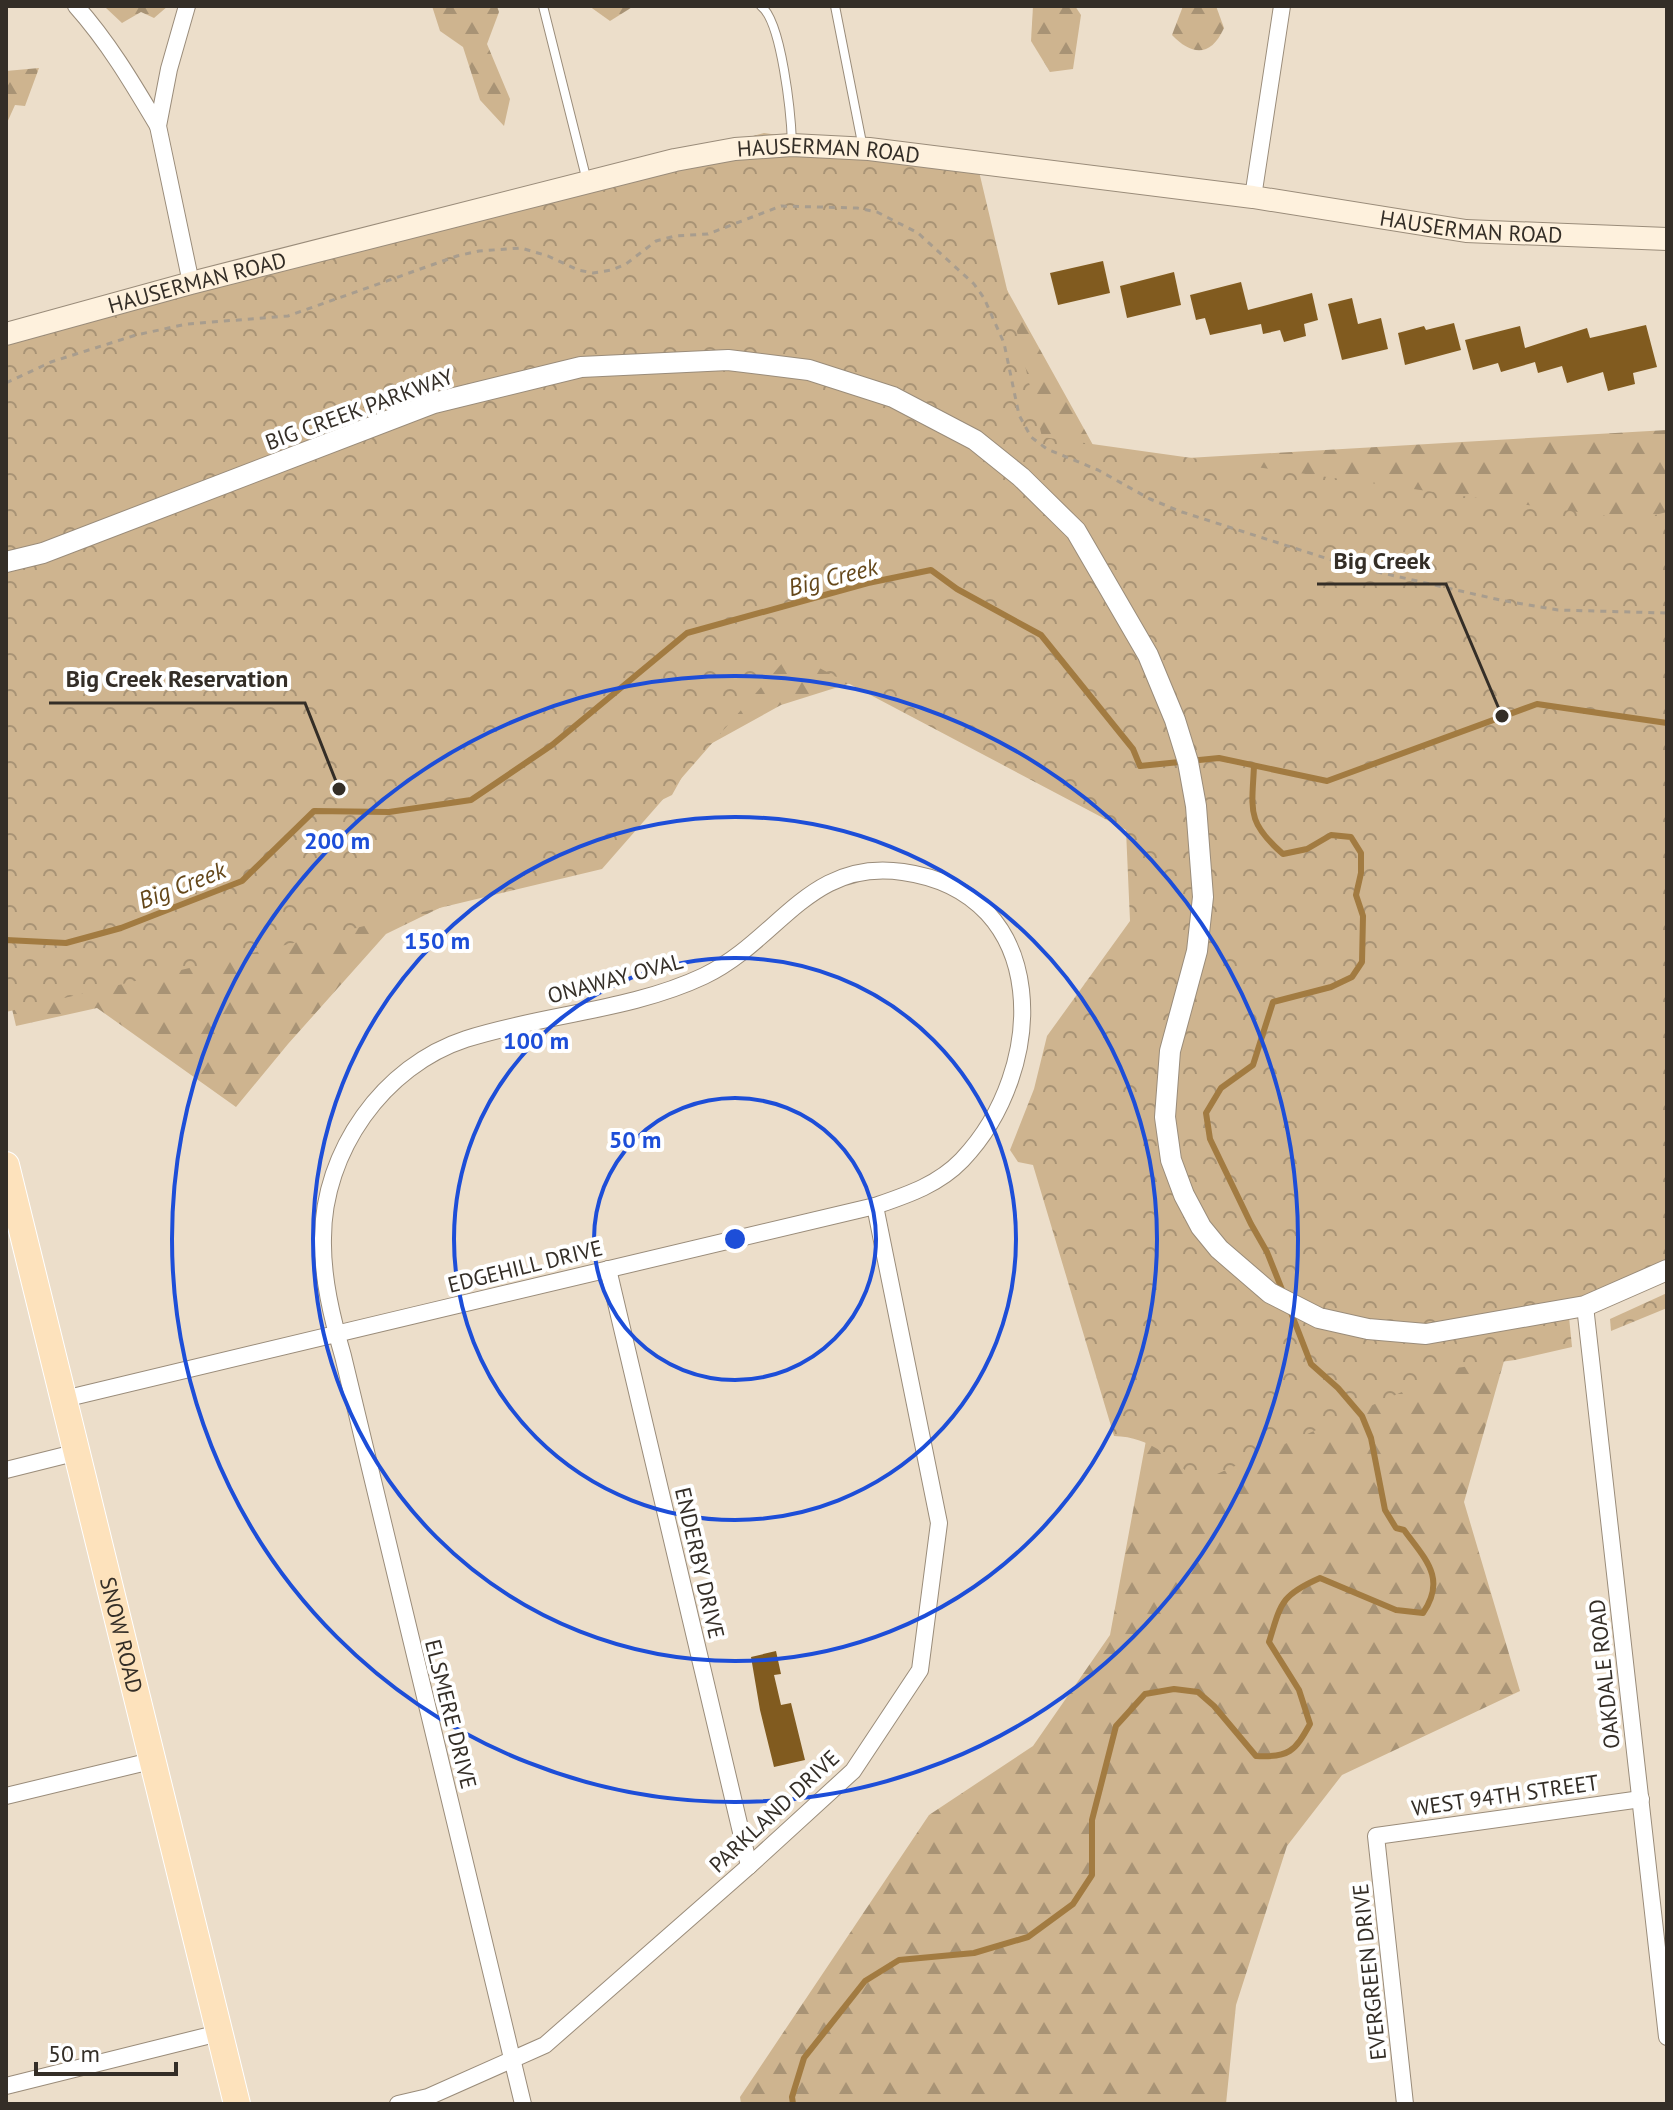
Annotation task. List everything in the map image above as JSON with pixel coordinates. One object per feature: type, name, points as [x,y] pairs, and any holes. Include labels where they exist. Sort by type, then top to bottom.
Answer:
[{"type":"main road","name":"HAUSERMAN ROAD","points":[[6,334],[191,283],[675,160],[735,149],[792,145],[864,149],[1253,197],[1466,231],[1667,239]]},
{"type":"main road","name":"SNOW ROAD","points":[[6,1165],[237,2104]]},
{"type":"street","points":[[76,6],[99,32],[158,126],[191,283]]},
{"type":"street","points":[[158,126],[169,69],[187,6]]},
{"type":"street","points":[[1253,197],[1282,6]]},
{"type":"street","name":"BIG CREEK PARKWAY","points":[[6,562],[58,547],[434,403],[581,367],[728,360],[809,370],[893,397],[975,440],[1021,477],[1076,531],[1148,655],[1175,720],[1188,762],[1196,806],[1203,897],[1197,951],[1170,1051],[1165,1117],[1171,1160],[1184,1195],[1201,1227],[1238,1268],[1270,1293],[1319,1318],[1368,1329],[1426,1334],[1585,1306],[1667,1270]]},
{"type":"street","name":"ONAWAY OVAL","points":[[336,1334],[324,1262],[326,1206],[333,1176],[345,1147],[361,1120],[395,1081],[413,1066],[461,1041],[660,993],[705,976],[739,956],[806,896],[843,876],[882,870],[904,872],[960,889],[980,905],[1007,941],[1017,963],[1023,1019],[1011,1079],[979,1141]]},
{"type":"street","name":"EDGEHILL DRIVE","points":[[64,1399],[875,1206],[909,1195],[937,1181],[979,1141]]},
{"type":"street","name":"PARKLAND DRIVE","points":[[398,2104],[428,2097],[545,2045],[853,1771],[920,1670],[939,1523],[875,1206]]},
{"type":"street","name":"ENDERBY DRIVE","points":[[608,1269],[749,1866]]},
{"type":"street","name":"OAKDALE ROAD","points":[[1585,1306],[1667,2037]]},
{"type":"street","name":"ELSMERE DRIVE","points":[[336,1334],[523,2104]]},
{"type":"street","points":[[6,1470],[78,1452]]},
{"type":"street","points":[[6,1796],[151,1761]]},
{"type":"street","name":"WEST 94TH STREET","points":[[1376,1836],[1641,1799]]},
{"type":"street","name":"EVERGREEN DRIVE","points":[[1376,1836],[1405,2104]]},
{"type":"street","points":[[6,2086],[219,2033]]},
{"type":"lane","points":[[543,6],[588,182]]},
{"type":"lane","points":[[761,6],[772,19],[790,107],[792,145]]},
{"type":"lane","points":[[835,6],[864,149]]},
{"type":"green space","points":[[168,6],[154,18],[141,12],[122,23],[106,8]]},
{"type":"green space","points":[[432,6],[497,6],[499,12],[487,44],[510,99],[504,126],[480,100],[463,47],[440,31]]},
{"type":"green space","points":[[589,6],[634,6],[610,21]]},
{"type":"green space","points":[[1033,6],[1075,6],[1081,15],[1073,69],[1050,72],[1031,41]]},
{"type":"green space","points":[[1183,6],[1216,6],[1224,28],[1213,44],[1194,50],[1172,35]]},
{"type":"green space","points":[[39,68],[25,106],[15,105],[6,125],[6,71]]},
{"type":"green space","points":[[764,133],[977,163],[1042,437],[1635,520],[1667,512],[1667,1274],[1569,1317],[1572,1347],[1515,1360],[1456,1368],[1199,1482],[1150,1445],[1114,1436],[1033,1165],[1018,1162],[1010,1150],[1034,1089],[1047,1036],[1130,921],[1126,830],[791,653],[602,869],[6,1012],[6,337]]},
{"type":"green space","points":[[982,245],[1103,463],[1667,430],[1667,1204],[1529,1273],[1464,1502],[1520,1691],[1342,1775],[1287,1846],[1236,2005],[1226,2104],[741,2104],[740,2097],[929,1815],[1033,1746],[1110,1635],[1147,1435],[1168,884],[1143,797],[889,671],[781,705],[696,752],[672,795],[386,934],[236,1107],[97,1008],[16,1026],[6,983],[6,367]]},
{"type":"green space","points":[[1667,1293],[1667,1308],[1611,1331],[1610,1319]]},
{"type":"building","points":[[1103,261],[1110,293],[1058,305],[1050,273]]},
{"type":"building","points":[[1174,272],[1181,305],[1127,318],[1120,286]]},
{"type":"building","points":[[1241,282],[1248,310],[1312,293],[1318,320],[1304,324],[1306,336],[1284,342],[1280,330],[1263,334],[1261,324],[1210,335],[1205,318],[1196,320],[1190,295]]},
{"type":"building","points":[[1352,298],[1358,324],[1381,318],[1388,349],[1342,360],[1328,304]]},
{"type":"building","points":[[1454,323],[1461,350],[1405,365],[1398,333]]},
{"type":"building","points":[[1646,325],[1657,367],[1633,373],[1635,384],[1608,391],[1603,372],[1567,383],[1562,366],[1538,373],[1535,362],[1501,372],[1498,363],[1473,370],[1465,340],[1520,326],[1525,348],[1587,328],[1590,338]]},
{"type":"building","points":[[776,1651],[781,1674],[774,1675],[781,1705],[791,1703],[805,1760],[774,1767],[751,1657]]},
{"type":"waterway","name":"Big Creek","points":[[6,940],[66,943],[121,928],[242,881],[314,811],[389,812],[471,800],[552,745],[687,633],[868,583],[931,570],[957,589],[1041,635],[1133,749],[1140,766],[1219,758],[1327,781],[1537,704],[1667,723]]},
{"type":"waterway","points":[[1254,766],[1252,794],[1257,824],[1283,854],[1307,849],[1331,835],[1351,837],[1361,853],[1356,895],[1363,916],[1362,962],[1352,977],[1331,987],[1273,1002],[1253,1065],[1221,1088],[1206,1113],[1210,1139],[1267,1252],[1283,1292]]},
{"type":"waterway","points":[[793,2104],[792,2097],[804,2058],[865,1981],[899,1960],[974,1953],[1028,1937],[1073,1904],[1092,1875],[1092,1820],[1116,1726],[1145,1694],[1174,1689],[1198,1692],[1214,1706],[1256,1756],[1284,1754],[1295,1747],[1310,1724],[1299,1690],[1269,1642],[1280,1609],[1290,1595],[1320,1578],[1396,1610],[1423,1613],[1433,1589],[1430,1569],[1404,1530],[1396,1528],[1385,1510],[1371,1438],[1362,1416],[1338,1388],[1311,1364],[1290,1310]]},
{"type":"place","name":"Big Creek","points":[[1502,716]]},
{"type":"place","name":"Big Creek Reservation","points":[[339,789]]}]
